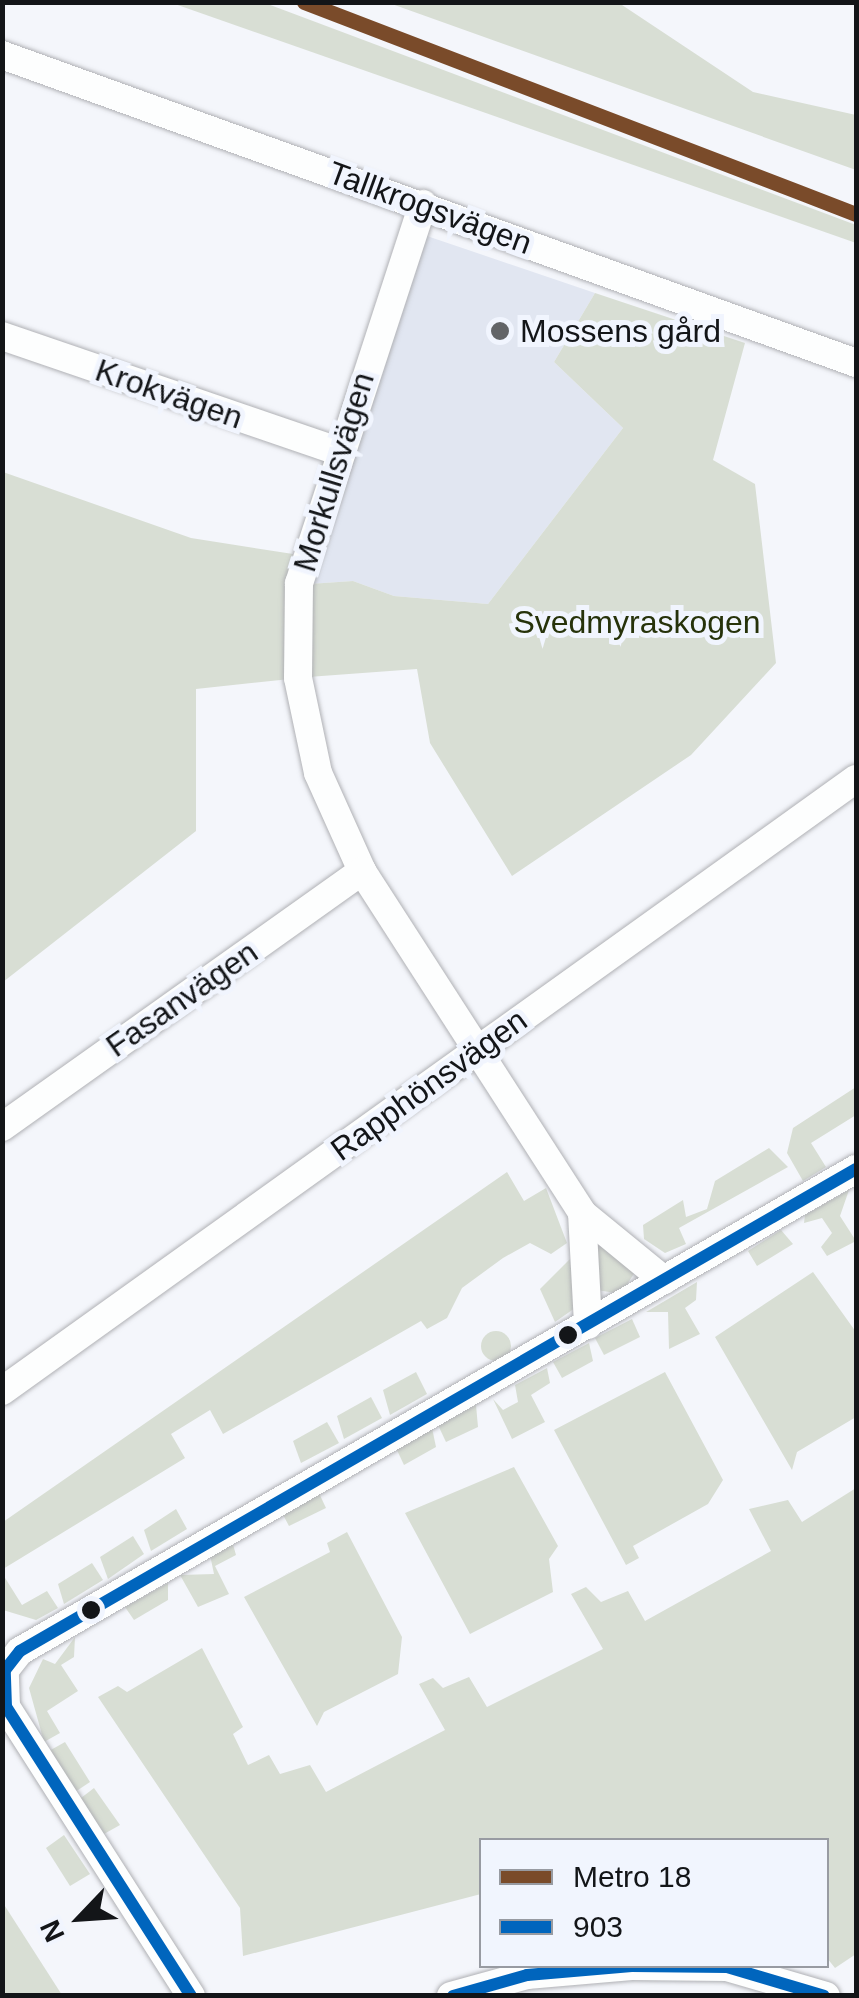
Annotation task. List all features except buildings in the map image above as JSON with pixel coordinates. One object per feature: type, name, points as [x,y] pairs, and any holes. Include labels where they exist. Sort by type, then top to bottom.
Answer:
[{"type":"street","name":"Tallkrogsvägen","points":[[2,56],[423,204],[856,363]]},
{"type":"street","name":"Morkullsvägen","points":[[423,204],[337,451],[299,583],[298,678],[318,772],[362,871],[582,1213],[664,1280]]},
{"type":"street","name":"Krokvägen","points":[[2,336],[337,451]]},
{"type":"street","name":"Rapphönsvägen","points":[[2,1391],[856,779]]},
{"type":"street","name":"Fasanvägen","points":[[2,1127],[362,871]]},
{"type":"street","points":[[191,1996],[6,1707],[6,1670],[20,1651],[856,1169]]},
{"type":"street","points":[[582,1213],[588,1325]]},
{"type":"street","points":[[451,1996],[527,1975],[609,1968]]},
{"type":"street","points":[[734,1968],[826,1996]]},
{"type":"shaded area","points":[[424,235],[595,293],[554,362],[623,428],[488,604],[394,596],[353,581],[309,584]]},
{"type":"green space","points":[[172,3],[265,3],[856,225],[856,243]]},
{"type":"green space","points":[[389,3],[619,3],[753,92],[856,115],[856,170]]},
{"type":"green space","name":"Svedmyraskogen","points":[[595,293],[745,343],[713,460],[755,484],[776,663],[691,755],[512,876],[430,743],[417,669],[308,677],[309,584],[353,581],[394,596],[488,604],[623,428],[554,362]]},
{"type":"green space","points":[[3,472],[191,538],[293,554],[290,679],[196,689],[196,831],[3,982]]},
{"type":"green space","points":[[856,1087],[856,1115],[811,1143],[826,1167],[803,1181],[787,1153],[793,1128]]},
{"type":"green space","points":[[769,1148],[788,1167],[679,1228],[686,1244],[665,1253],[644,1239],[643,1225],[683,1200],[686,1217],[707,1209],[715,1181]]},
{"type":"green space","points":[[507,1172],[524,1201],[546,1188],[567,1243],[551,1254],[530,1243],[462,1288],[447,1318],[427,1329],[421,1321],[223,1434],[210,1410],[171,1434],[185,1458],[3,1569],[3,1522]]},
{"type":"green space","points":[[849,1190],[840,1216],[856,1241],[827,1256],[821,1247],[832,1233],[822,1218],[804,1223],[805,1215]]},
{"type":"green space","points":[[781,1230],[793,1244],[757,1266],[748,1251]]},
{"type":"green space","points":[[594,1232],[635,1272],[621,1294],[597,1290]]},
{"type":"green space","points":[[570,1259],[575,1308],[555,1322],[540,1289]]},
{"type":"green space","points":[[813,1272],[856,1332],[856,1417],[797,1452],[792,1470],[715,1337]]},
{"type":"green space","points":[[697,1282],[696,1300],[685,1308],[700,1334],[669,1349],[668,1312],[646,1312]]},
{"type":"green space","points":[[632,1319],[640,1337],[604,1355],[595,1338]]},
{"type":"green space","points":[[496,1331],[507,1335],[511,1346],[507,1357],[496,1361],[485,1357],[481,1346],[485,1335]]},
{"type":"green space","points":[[589,1343],[593,1361],[562,1378],[553,1362]]},
{"type":"green space","points":[[547,1368],[550,1383],[531,1395],[545,1422],[512,1439],[493,1399],[503,1410],[518,1402],[515,1385]]},
{"type":"green space","points":[[416,1372],[427,1394],[390,1415],[383,1390]]},
{"type":"green space","points":[[665,1372],[723,1480],[708,1504],[633,1546],[639,1558],[626,1565],[554,1430]]},
{"type":"green space","points":[[371,1397],[382,1418],[344,1439],[337,1416]]},
{"type":"green space","points":[[476,1405],[478,1427],[446,1442],[438,1425]]},
{"type":"green space","points":[[327,1422],[339,1443],[301,1463],[293,1441]]},
{"type":"green space","points":[[432,1428],[436,1447],[404,1465],[396,1448]]},
{"type":"green space","points":[[514,1467],[558,1546],[549,1559],[553,1592],[470,1634],[405,1513]]},
{"type":"green space","points":[[856,1488],[856,1954],[835,1968],[829,1960],[829,1838],[479,1838],[479,1895],[243,1956],[240,1908],[98,1697],[118,1686],[127,1692],[202,1648],[243,1727],[233,1734],[248,1765],[269,1755],[280,1774],[310,1765],[326,1792],[445,1730],[419,1684],[433,1678],[443,1688],[469,1677],[487,1707],[603,1649],[571,1594],[586,1587],[601,1602],[628,1591],[645,1621],[771,1551],[749,1509],[788,1500],[802,1522]]},
{"type":"green space","points":[[318,1491],[326,1508],[289,1526],[281,1511]]},
{"type":"green space","points":[[176,1509],[187,1529],[151,1551],[144,1530]]},
{"type":"green space","points":[[347,1532],[402,1637],[398,1674],[324,1712],[317,1726],[244,1597],[330,1552],[327,1543]]},
{"type":"green space","points":[[133,1536],[144,1554],[108,1579],[100,1557]]},
{"type":"green space","points":[[232,1541],[236,1555],[215,1566],[229,1594],[198,1607],[180,1575],[214,1574],[210,1555]]},
{"type":"green space","points":[[92,1563],[103,1580],[64,1604],[58,1584]]},
{"type":"green space","points":[[2,1573],[22,1605],[47,1591],[58,1608],[36,1620],[3,1610]]},
{"type":"green space","points":[[168,1583],[168,1600],[134,1620],[125,1607]]},
{"type":"green space","points":[[75,1637],[74,1657],[61,1665],[78,1691],[47,1711],[60,1733],[44,1742],[29,1688],[43,1659],[55,1664]]},
{"type":"green space","points":[[65,1742],[90,1782],[75,1792],[49,1751]]},
{"type":"green space","points":[[94,1788],[120,1825],[104,1834],[81,1798]]},
{"type":"green space","points":[[64,1835],[90,1874],[70,1886],[46,1848]]},
{"type":"green space","points":[[3,1903],[62,1995],[3,1995]]},
{"type":"metro line","name":"18","points":[[304,2],[856,214]]},
{"type":"transit line","name":"903","points":[[191,1996],[6,1707],[5,1670],[20,1651],[856,1169]]},
{"type":"transit line","name":"903","points":[[453,1996],[527,1975],[609,1968]]},
{"type":"transit line","name":"903","points":[[730,1968],[824,1996]]},
{"type":"place","name":"Mossens gård","points":[[500,331]]}]
